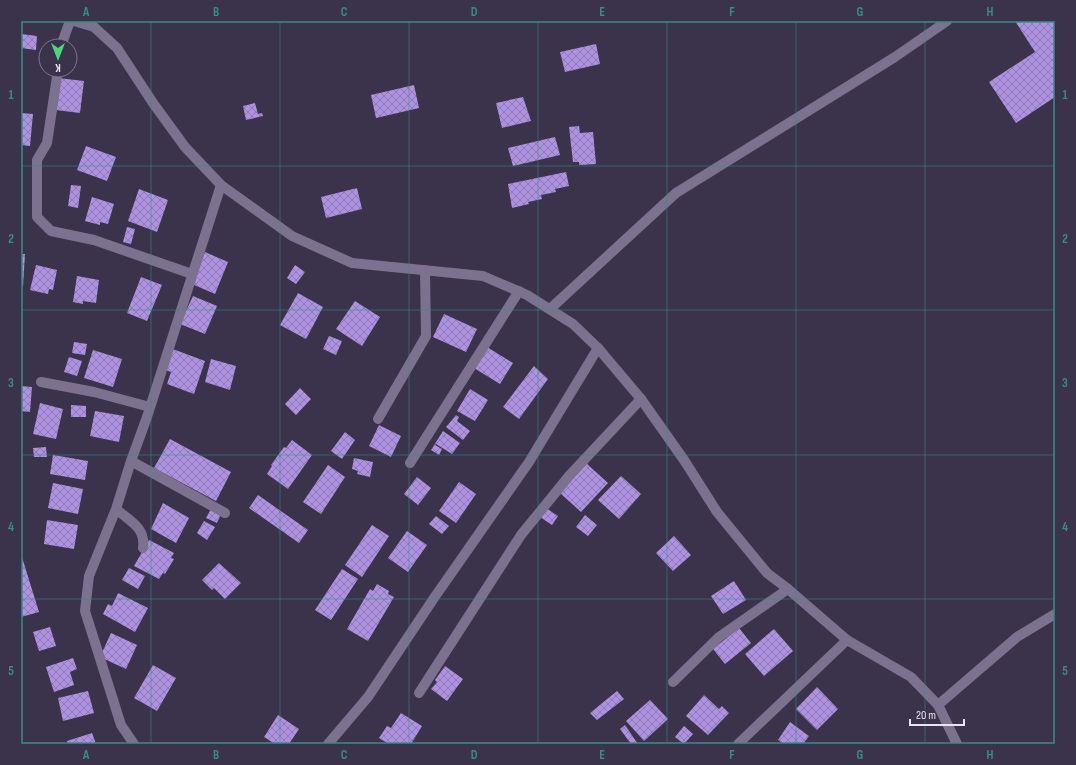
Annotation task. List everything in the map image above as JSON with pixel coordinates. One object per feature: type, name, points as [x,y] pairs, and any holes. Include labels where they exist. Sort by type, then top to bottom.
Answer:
[{"type":"street","points":[[65,38],[70,21]]},
{"type":"street","points":[[74,21],[94,27],[117,48],[184,147],[221,185],[292,236],[352,263],[483,276],[519,291],[573,324],[598,348],[641,399],[684,460],[717,512],[767,574],[788,589],[847,640],[911,677],[938,705],[957,744]]},
{"type":"street","points":[[550,309],[676,193],[895,57],[947,21]]},
{"type":"street","points":[[57,78],[47,143],[37,160],[37,217],[51,231],[94,240],[192,274]]},
{"type":"street","points":[[134,744],[121,725],[85,611],[89,576],[116,509],[130,461],[150,406],[221,185]]},
{"type":"street","points":[[378,419],[426,336],[425,270]]},
{"type":"street","points":[[410,463],[519,291]]},
{"type":"street","points":[[328,744],[368,697],[434,598],[529,462],[598,348]]},
{"type":"street","points":[[41,382],[94,392],[150,406]]},
{"type":"street","points":[[419,693],[521,535],[569,476],[641,399]]},
{"type":"street","points":[[130,461],[225,513]]},
{"type":"street","points":[[116,509],[142,531],[145,539],[143,548]]},
{"type":"street","points":[[672,682],[718,637],[788,589]]},
{"type":"street","points":[[938,705],[1016,637],[1055,614]]},
{"type":"street","points":[[738,744],[847,640]]},
{"type":"building","points":[[1015,21],[1055,21],[1055,97],[1016,123],[989,82],[1035,52]]},
{"type":"building","points":[[21,34],[37,36],[36,50],[21,48]]},
{"type":"building","points":[[596,44],[600,64],[565,72],[560,52]]},
{"type":"building","points":[[58,78],[84,81],[80,113],[56,110]]},
{"type":"building","points":[[414,85],[419,108],[376,118],[371,95]]},
{"type":"building","points":[[523,97],[531,121],[502,128],[496,103]]},
{"type":"building","points":[[255,103],[258,114],[262,113],[263,116],[246,120],[243,106]]},
{"type":"building","points":[[21,113],[33,114],[30,146],[21,145]]},
{"type":"building","points":[[579,126],[580,133],[593,132],[596,164],[579,165],[579,162],[573,162],[569,127]]},
{"type":"building","points":[[555,137],[560,155],[513,166],[508,148]]},
{"type":"building","points":[[86,146],[116,157],[107,181],[77,170]]},
{"type":"building","points":[[566,172],[569,186],[555,189],[556,192],[541,195],[542,199],[512,208],[508,184]]},
{"type":"building","points":[[71,185],[81,186],[78,208],[68,206]]},
{"type":"building","points":[[357,188],[362,209],[326,218],[321,197]]},
{"type":"building","points":[[139,189],[168,200],[157,232],[128,221]]},
{"type":"building","points":[[92,197],[114,204],[108,224],[100,222],[100,225],[85,221]]},
{"type":"building","points":[[127,227],[135,229],[131,244],[123,242]]},
{"type":"building","points":[[205,252],[228,262],[215,294],[192,284]]},
{"type":"building","points":[[21,254],[25,254],[23,286],[21,286]]},
{"type":"building","points":[[36,265],[57,270],[53,290],[49,289],[48,294],[30,290]]},
{"type":"building","points":[[295,265],[305,272],[296,284],[287,278]]},
{"type":"building","points":[[77,276],[99,280],[96,303],[83,301],[83,304],[73,302]]},
{"type":"building","points":[[141,277],[162,285],[147,321],[127,313]]},
{"type":"building","points":[[298,293],[323,307],[306,339],[280,325]]},
{"type":"building","points":[[193,296],[217,306],[205,334],[180,324]]},
{"type":"building","points":[[355,301],[380,317],[362,346],[336,329]]},
{"type":"building","points":[[444,314],[477,329],[466,352],[433,337]]},
{"type":"building","points":[[329,336],[342,341],[336,355],[323,349]]},
{"type":"building","points":[[74,342],[87,344],[85,355],[72,353]]},
{"type":"building","points":[[487,347],[513,363],[500,384],[474,368]]},
{"type":"building","points":[[170,348],[205,361],[194,394],[167,384],[171,372],[163,369]]},
{"type":"building","points":[[93,350],[122,359],[113,387],[84,378]]},
{"type":"building","points":[[69,357],[82,361],[77,376],[64,372]]},
{"type":"building","points":[[211,359],[236,366],[230,390],[205,382]]},
{"type":"building","points":[[534,366],[548,379],[519,419],[503,407]]},
{"type":"building","points":[[21,386],[32,387],[30,412],[21,411]]},
{"type":"building","points":[[300,388],[311,399],[296,415],[285,404]]},
{"type":"building","points":[[470,389],[488,400],[475,421],[457,411]]},
{"type":"building","points":[[40,403],[63,409],[56,439],[33,434]]},
{"type":"building","points":[[71,405],[86,406],[86,417],[71,417]]},
{"type":"building","points":[[95,411],[124,416],[119,442],[90,436]]},
{"type":"building","points":[[456,415],[459,417],[457,421],[470,431],[463,440],[446,427]]},
{"type":"building","points":[[379,425],[401,436],[391,457],[369,446]]},
{"type":"building","points":[[443,431],[460,443],[452,454],[436,444],[435,445],[442,449],[439,455],[431,450]]},
{"type":"building","points":[[345,432],[355,440],[342,459],[331,451]]},
{"type":"building","points":[[170,439],[231,472],[216,501],[154,468]]},
{"type":"building","points":[[292,440],[312,455],[288,489],[267,474],[272,466],[271,465],[284,447],[286,448]]},
{"type":"building","points":[[46,447],[47,457],[34,457],[33,448]]},
{"type":"building","points":[[53,455],[88,461],[85,480],[50,474]]},
{"type":"building","points":[[354,458],[373,462],[370,477],[357,474],[358,471],[352,469]]},
{"type":"building","points":[[586,463],[608,483],[581,512],[560,493]]},
{"type":"building","points":[[328,465],[345,477],[321,514],[303,502]]},
{"type":"building","points":[[621,476],[641,494],[619,519],[598,500]]},
{"type":"building","points":[[417,477],[431,488],[418,505],[404,494]]},
{"type":"building","points":[[459,482],[476,494],[456,523],[439,511]]},
{"type":"building","points":[[53,483],[83,489],[78,514],[48,508]]},
{"type":"building","points":[[258,495],[308,530],[299,543],[249,508]]},
{"type":"building","points":[[163,503],[189,518],[176,543],[151,529]]},
{"type":"building","points":[[546,508],[558,516],[552,525],[540,517]]},
{"type":"building","points":[[211,509],[221,514],[217,523],[206,518]]},
{"type":"building","points":[[585,515],[597,525],[588,536],[576,527]]},
{"type":"building","points":[[436,516],[449,526],[442,534],[429,524]]},
{"type":"building","points":[[47,520],[78,525],[74,549],[44,544]]},
{"type":"building","points":[[204,521],[215,527],[207,540],[197,533]]},
{"type":"building","points":[[372,525],[389,536],[362,577],[345,565]]},
{"type":"building","points":[[407,531],[427,545],[408,572],[388,558]]},
{"type":"building","points":[[674,536],[691,555],[673,571],[656,553]]},
{"type":"building","points":[[149,540],[174,553],[171,558],[174,559],[165,574],[163,573],[159,579],[134,566]]},
{"type":"building","points":[[21,554],[39,612],[21,617]]},
{"type":"building","points":[[219,563],[241,583],[225,599],[214,588],[212,590],[202,580]]},
{"type":"building","points":[[129,568],[145,576],[138,589],[122,580]]},
{"type":"building","points":[[342,569],[358,579],[331,620],[315,610]]},
{"type":"building","points":[[734,581],[746,600],[723,614],[711,596]]},
{"type":"building","points":[[377,584],[389,591],[388,594],[394,597],[368,641],[347,629],[370,589],[373,591]]},
{"type":"building","points":[[118,593],[148,608],[135,632],[103,614],[108,604],[112,606]]},
{"type":"building","points":[[50,627],[56,646],[39,651],[33,632]]},
{"type":"building","points":[[739,628],[751,643],[725,664],[713,649]]},
{"type":"building","points":[[774,629],[793,651],[764,676],[745,654]]},
{"type":"building","points":[[111,633],[137,645],[126,669],[100,657]]},
{"type":"building","points":[[73,658],[77,669],[70,672],[74,685],[54,692],[46,667]]},
{"type":"building","points":[[153,665],[176,678],[157,711],[134,698]]},
{"type":"building","points":[[445,666],[463,679],[447,701],[431,689],[437,682],[435,680]]},
{"type":"building","points":[[817,687],[838,709],[817,730],[796,709]]},
{"type":"building","points":[[88,691],[94,713],[63,721],[58,698]]},
{"type":"building","points":[[617,691],[624,699],[597,720],[590,713]]},
{"type":"building","points":[[704,695],[719,709],[722,706],[729,713],[708,735],[686,716]]},
{"type":"building","points":[[650,700],[668,719],[644,741],[626,721]]},
{"type":"building","points":[[401,713],[422,726],[411,744],[389,744],[379,738],[387,726],[391,728]]},
{"type":"building","points":[[278,715],[299,729],[289,744],[275,744],[264,737]]},
{"type":"building","points":[[790,722],[809,736],[803,744],[784,744],[778,740]]},
{"type":"building","points":[[625,725],[638,744],[631,744],[620,729]]},
{"type":"building","points":[[684,726],[693,734],[684,744],[675,737]]},
{"type":"building","points":[[92,733],[96,744],[68,744],[67,741]]}]
